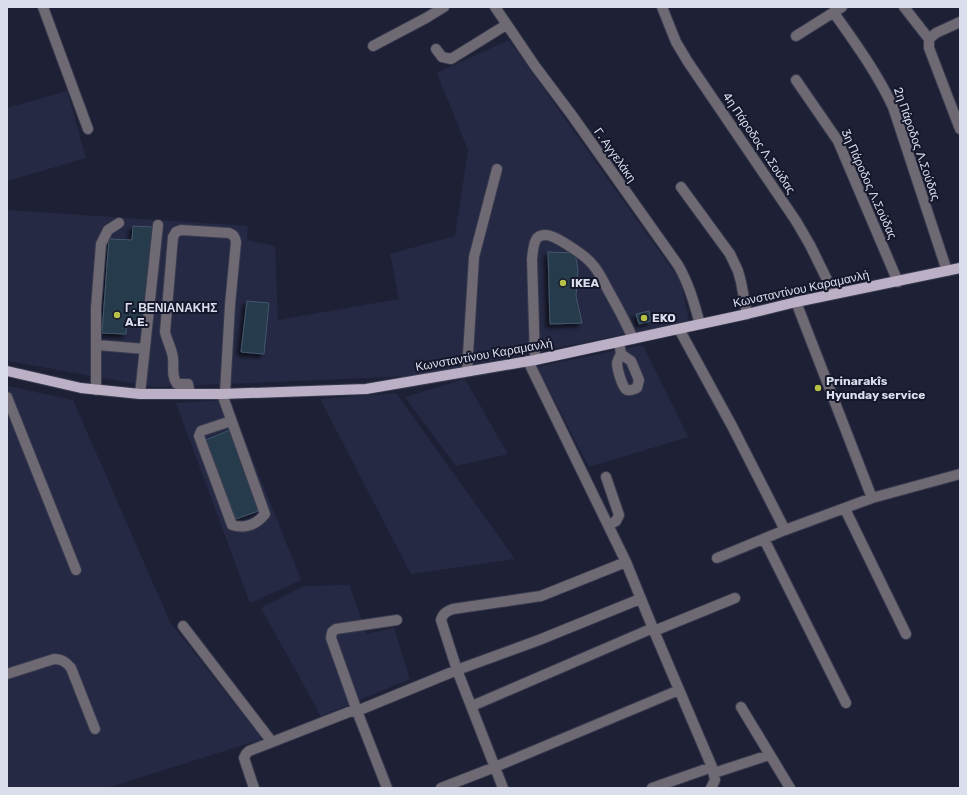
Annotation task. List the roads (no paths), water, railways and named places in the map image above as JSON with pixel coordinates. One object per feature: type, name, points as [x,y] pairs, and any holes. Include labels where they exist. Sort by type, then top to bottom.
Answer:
[{"type":"main road","name":"Κωνσταντίνου Καραμανλή","points":[[7,370],[81,388],[140,394],[224,394],[366,389],[531,360],[633,340],[796,302],[960,268]]},
{"type":"street","points":[[43,7],[88,129]]},
{"type":"street","points":[[373,46],[444,7]]},
{"type":"street","name":"Γ. Αγγελάκη","points":[[495,7],[535,66],[571,114],[678,265],[686,279],[700,324]]},
{"type":"street","name":"4η Πάροδος Λ.Σούδας","points":[[662,7],[676,42],[796,221],[810,245],[834,294]]},
{"type":"street","points":[[908,8],[930,39],[929,48],[956,110],[960,129]]},
{"type":"street","points":[[796,36],[838,10]]},
{"type":"street","name":"2η Πάροδος Λ.Σούδας","points":[[838,10],[866,59],[883,85],[893,107],[947,271]]},
{"type":"street","points":[[930,39],[936,34],[960,22]]},
{"type":"street","points":[[436,49],[442,57],[451,59],[506,24]]},
{"type":"street","name":"3η Πάροδος Λ.Σούδας","points":[[796,80],[838,141],[898,282]]},
{"type":"street","points":[[467,371],[474,256],[497,169]]},
{"type":"street","points":[[681,186],[730,254],[738,271],[747,314]]},
{"type":"street","points":[[96,390],[96,308],[101,244],[108,230],[119,223]]},
{"type":"street","points":[[140,394],[158,225]]},
{"type":"street","points":[[190,394],[188,384],[177,384],[175,381],[173,376],[173,357],[166,340],[165,332],[173,237],[176,232],[181,230],[228,233],[233,235],[236,242],[224,394],[231,421],[265,514],[258,521],[245,527],[232,525],[200,436],[201,431],[231,421]]},
{"type":"street","points":[[633,340],[618,309],[592,263],[584,256],[554,237],[547,234],[537,238],[534,245],[532,258],[531,360],[626,562],[715,779]]},
{"type":"street","points":[[796,302],[872,498]]},
{"type":"street","points":[[679,329],[732,426],[785,530]]},
{"type":"street","points":[[619,342],[621,354]]},
{"type":"street","points":[[97,345],[145,349]]},
{"type":"street","points":[[7,397],[76,570]]},
{"type":"street","points":[[717,558],[785,530],[872,498],[960,474]]},
{"type":"street","points":[[606,477],[619,515],[616,521],[609,525]]},
{"type":"street","points":[[845,509],[906,634]]},
{"type":"street","points":[[764,539],[846,703]]},
{"type":"street","points":[[503,788],[457,670],[441,620],[443,615],[447,611],[541,596],[626,562]]},
{"type":"street","points":[[472,706],[653,630],[735,598]]},
{"type":"street","points":[[254,788],[244,758],[249,751],[349,712],[357,711],[457,670],[539,640],[640,599]]},
{"type":"street","points":[[387,788],[331,638],[332,632],[336,629],[397,620]]},
{"type":"street","points":[[183,626],[272,742]]},
{"type":"street","points":[[7,674],[54,659],[60,659],[66,662],[71,668],[94,729]]},
{"type":"street","points":[[442,788],[679,690]]},
{"type":"street","points":[[741,707],[790,788]]},
{"type":"street","points":[[652,788],[715,779],[769,755]]},
{"type":"place","name":"IKEA","points":[[563,283]]},
{"type":"place","name":"Γ. ΒΕΝΙΑΝΑΚΗΣ A.E.","points":[[117,315]]},
{"type":"place","name":"EKO","points":[[644,318]]},
{"type":"place","name":"Prinarakîs Hyunday service","points":[[818,388]]}]
